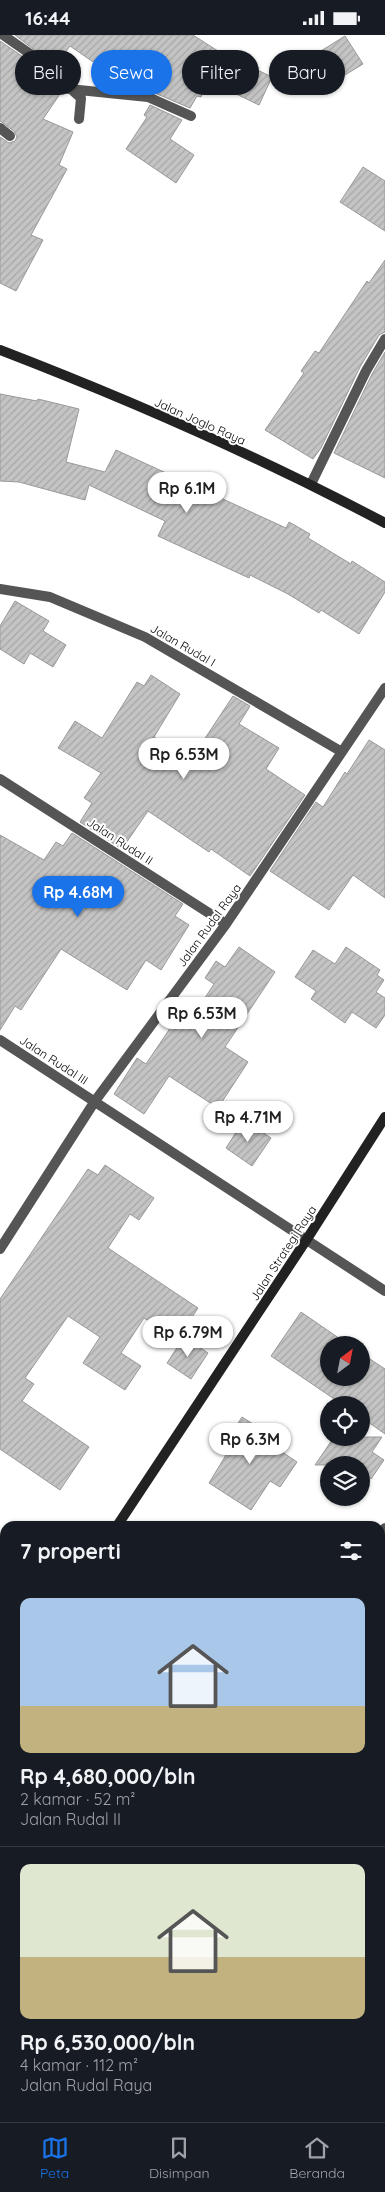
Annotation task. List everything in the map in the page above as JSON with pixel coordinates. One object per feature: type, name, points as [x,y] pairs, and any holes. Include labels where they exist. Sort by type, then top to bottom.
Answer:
[{"type":"street","points":[[3,35],[25,50]]},
{"type":"street","points":[[81,90],[148,97],[191,116]]},
{"type":"street","points":[[77,95],[81,98],[79,119]]},
{"type":"street","points":[[0,128],[10,136]]},
{"type":"street","points":[[311,484],[366,371],[385,339]]},
{"type":"street","name":"Jalan Joglo Raya","points":[[0,350],[70,377],[311,484],[385,523]]},
{"type":"street","name":"Jalan Rudal I","points":[[0,589],[50,597],[145,637],[342,752]]},
{"type":"street","name":"Jalan Rudal Raya","points":[[0,1249],[95,1101],[226,924],[385,688]]},
{"type":"street","name":"Jalan Rudal II","points":[[0,779],[226,924]]},
{"type":"street","name":"Jalan Rudal III","points":[[0,1040],[385,1291]]},
{"type":"street","name":"Jalan Strategi Raya","points":[[120,1521],[303,1237],[385,1117]]},
{"type":"building","points":[[15,35],[193,35],[216,50],[182,50],[182,95],[202,95],[201,97],[197,96],[190,108],[159,95],[172,95],[172,50],[91,50],[91,60],[81,54],[81,50],[76,50],[70,46],[67,50],[34,50]]},
{"type":"building","points":[[345,36],[363,64],[345,75],[345,50],[322,50]]},
{"type":"building","points":[[0,41],[15,51],[15,95],[59,95],[43,119],[73,132],[59,165],[67,169],[31,235],[43,240],[16,291],[0,283],[0,137],[9,143],[15,141],[17,137],[14,131],[0,121]]},
{"type":"building","points":[[259,71],[269,76],[269,83],[259,105],[238,95],[259,95]]},
{"type":"building","points":[[150,105],[182,120],[170,139],[194,155],[176,183],[126,149],[147,117],[144,115]]},
{"type":"building","points":[[363,167],[385,181],[385,231],[340,202]]},
{"type":"building","points":[[385,260],[385,332],[379,335],[360,367],[321,448],[313,459],[265,430],[304,373],[301,371],[315,351],[319,353],[367,281],[369,283]]},
{"type":"building","points":[[385,352],[385,478],[334,453],[372,374]]},
{"type":"building","points":[[0,394],[37,401],[38,399],[79,409],[66,462],[105,472],[116,450],[286,528],[289,522],[310,534],[308,538],[351,564],[352,561],[385,582],[385,592],[359,634],[321,610],[319,613],[288,594],[250,575],[249,578],[158,536],[165,521],[89,485],[85,500],[19,482],[0,481]]},
{"type":"building","points":[[15,601],[49,621],[43,631],[66,645],[53,667],[30,653],[24,664],[0,649],[0,626]]},
{"type":"building","points":[[151,675],[180,694],[154,737],[186,757],[189,752],[194,755],[233,696],[250,706],[239,724],[279,748],[266,769],[305,795],[250,876],[211,849],[209,852],[148,811],[122,849],[80,822],[92,803],[84,798],[101,773],[58,748],[75,721],[102,738],[137,682],[144,686]]},
{"type":"building","points":[[369,740],[385,750],[385,898],[353,875],[329,910],[270,871],[316,802],[323,807],[345,772],[347,774]]},
{"type":"building","points":[[72,833],[183,904],[175,916],[189,925],[161,970],[146,960],[127,990],[61,949],[21,1010],[15,1006],[0,1030],[0,835],[44,860],[56,842],[63,846]]},
{"type":"building","points":[[239,947],[275,972],[225,1047],[248,1062],[218,1108],[169,1076],[144,1114],[114,1094],[137,1058],[146,1064],[177,1018],[187,1025],[214,984],[205,978],[216,961],[225,967]]},
{"type":"building","points":[[346,947],[380,970],[377,975],[384,980],[376,992],[385,998],[385,1015],[376,1028],[352,1012],[345,1023],[311,999],[316,991],[295,977],[313,950],[335,964]]},
{"type":"building","points":[[244,1120],[271,1138],[252,1166],[226,1148]]},
{"type":"building","points":[[105,1165],[154,1198],[139,1220],[130,1214],[108,1248],[198,1308],[177,1340],[144,1318],[121,1353],[141,1366],[125,1390],[83,1363],[100,1337],[68,1316],[25,1378],[34,1384],[22,1401],[89,1447],[60,1490],[0,1449],[0,1299],[88,1169],[98,1175]]},
{"type":"building","points":[[301,1312],[336,1336],[320,1336],[320,1386],[370,1386],[370,1359],[385,1369],[385,1434],[370,1423],[370,1396],[330,1396],[271,1356]]},
{"type":"building","points":[[184,1337],[208,1353],[191,1379],[167,1363]]},
{"type":"building","points":[[242,1417],[264,1431],[260,1437],[297,1462],[280,1487],[270,1481],[251,1510],[209,1483],[226,1455],[220,1451]]},
{"type":"building","points":[[370,1437],[382,1437],[372,1452],[384,1460],[371,1479],[370,1456],[321,1456],[328,1446],[370,1446]]},
{"type":"building","points":[[320,1458],[320,1465],[315,1465]]}]
